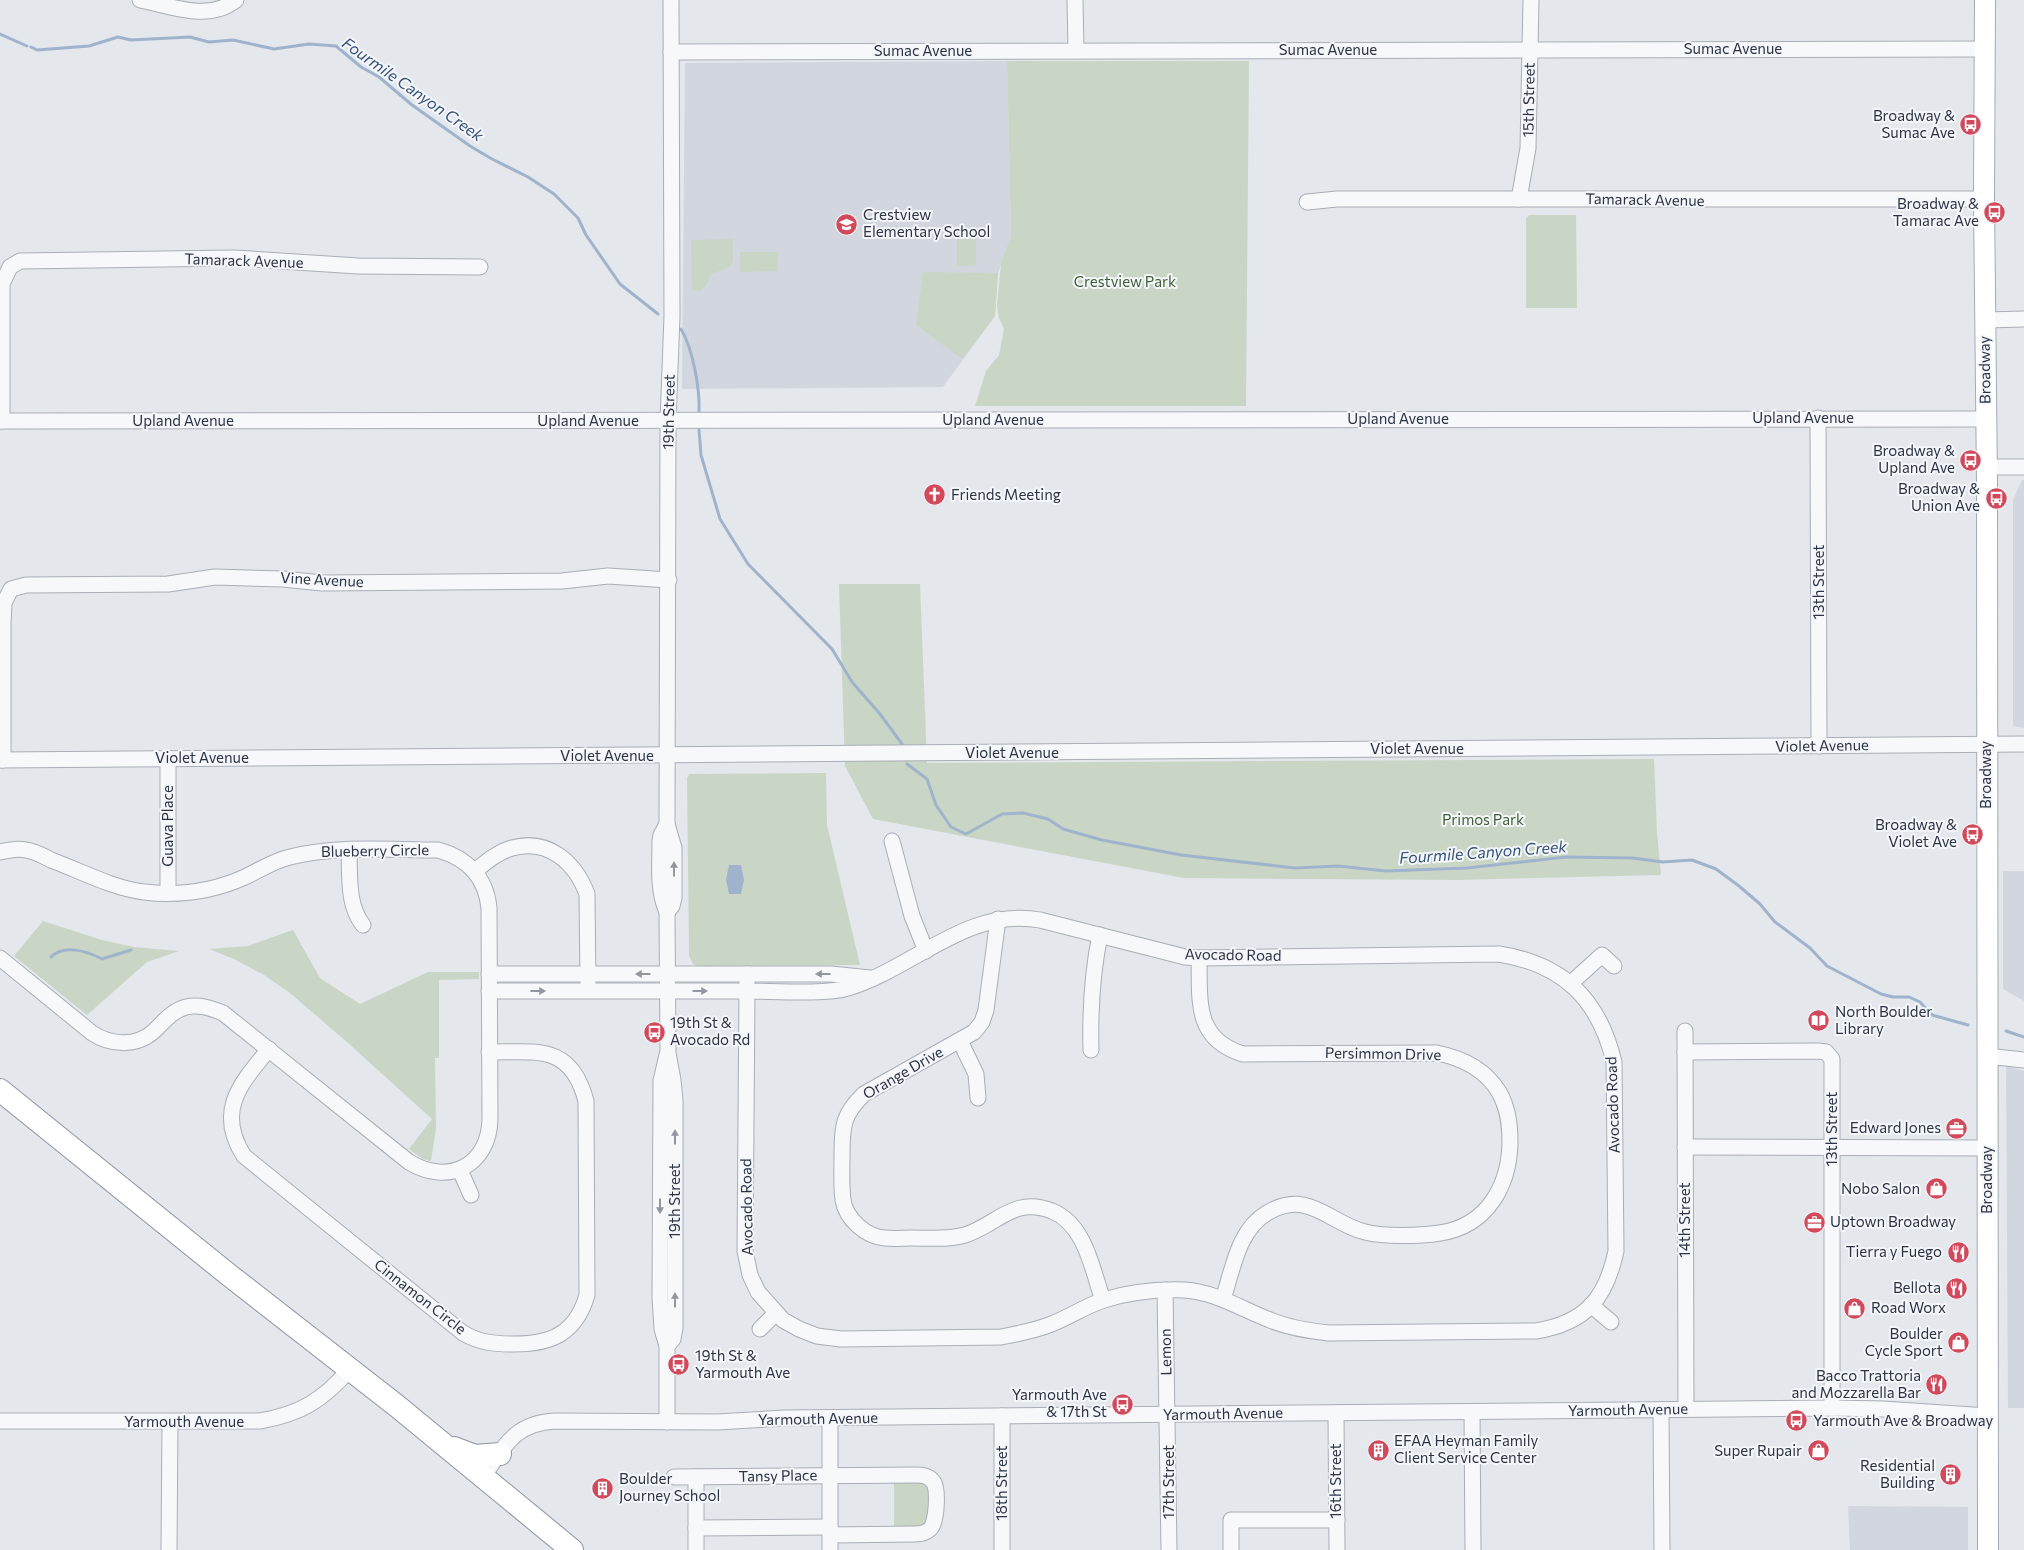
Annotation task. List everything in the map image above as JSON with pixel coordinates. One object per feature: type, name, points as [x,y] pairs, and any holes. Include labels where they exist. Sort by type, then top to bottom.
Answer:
[{"type":"highway","points":[[0,1090],[229,1275],[436,1438],[572,1550]]},
{"type":"highway","points":[[436,1438],[475,1456],[500,1454]]},
{"type":"main road","name":"Broadway","points":[[1986,0],[1984,48],[1984,199],[1988,1550]]},
{"type":"street","points":[[140,0],[204,12],[228,7],[236,0]]},
{"type":"street","name":"19th Street","points":[[667,1422],[667,1346],[672,1339],[675,1328],[675,1100],[668,1053],[667,991],[667,912],[672,906],[674,898],[674,848],[667,824],[668,422],[672,316],[670,0]]},
{"type":"street","points":[[1075,0],[1076,50]]},
{"type":"street","name":"15th Street","points":[[1519,199],[1528,148],[1531,0]]},
{"type":"street","name":"Sumac Avenue","points":[[671,52],[1984,48]]},
{"type":"street","name":"Tamarack Avenue","points":[[1307,202],[1337,199],[1984,199]]},
{"type":"street","name":"Tamarack Avenue","points":[[1,422],[2,284],[10,267],[20,261],[235,258],[358,266],[480,266]]},
{"type":"street","points":[[1985,320],[2024,319]]},
{"type":"street","name":"13th Street","points":[[1818,418],[1819,746]]},
{"type":"street","name":"Upland Avenue","points":[[1,422],[1986,419]]},
{"type":"street","points":[[1986,467],[2024,467]]},
{"type":"street","name":"Vine Avenue","points":[[1,623],[4,603],[11,589],[26,585],[168,584],[215,577],[283,579],[322,583],[562,581],[608,576],[669,580]]},
{"type":"street","points":[[1,623],[1,760]]},
{"type":"street","name":"Violet Avenue","points":[[1,760],[2024,744]]},
{"type":"street","name":"Guava Place","points":[[168,759],[168,893]]},
{"type":"street","points":[[892,841],[912,916],[926,951]]},
{"type":"street","points":[[475,871],[493,857],[512,848],[528,846],[543,848],[570,857],[587,894],[588,991]]},
{"type":"street","name":"Blueberry Circle","points":[[0,852],[26,850],[121,888],[144,892],[168,893],[195,891],[221,886],[245,877],[268,864],[314,852],[438,850],[452,854],[468,864],[475,871],[488,895],[490,1129],[488,1139],[479,1156],[460,1170]]},
{"type":"street","points":[[349,850],[352,906],[356,916],[363,925]]},
{"type":"street","name":"Avocado Road","points":[[489,991],[747,991],[839,990],[871,979],[973,926],[998,919],[1028,918],[1185,957],[1499,954],[1520,957],[1540,964],[1571,983],[1590,1003],[1601,1021],[1609,1041],[1614,1062],[1616,1252],[1611,1274],[1603,1290],[1591,1305],[1574,1319],[1553,1328],[1536,1331],[1329,1333],[1304,1330],[1270,1320],[1223,1299],[1186,1290],[1164,1290],[1126,1294],[1103,1300],[1078,1317],[1025,1333],[1000,1337],[841,1339],[817,1336],[783,1320],[758,1292],[750,1275],[745,1251],[747,991],[747,974]]},
{"type":"street","name":"Orange Drive","points":[[998,919],[986,1010],[982,1022],[974,1032],[960,1041],[864,1094],[851,1106],[843,1122],[843,1201],[851,1218],[866,1231],[884,1238],[947,1238],[964,1236],[979,1230],[1011,1210],[1025,1207],[1040,1208],[1054,1212],[1070,1223],[1081,1238],[1103,1300]]},
{"type":"street","points":[[1091,1050],[1090,1005],[1095,958],[1100,935]]},
{"type":"street","points":[[1571,983],[1602,955],[1614,966]]},
{"type":"street","points":[[0,958],[98,1037],[127,1049],[144,1038],[177,1010],[195,1006],[206,1006],[223,1013],[409,1162],[424,1171],[447,1172],[460,1170],[471,1195]]},
{"type":"street","name":"Persimmon Drive","points":[[1198,958],[1200,1006],[1203,1021],[1219,1043],[1230,1050],[1243,1054],[1437,1053],[1454,1056],[1470,1064],[1488,1078],[1506,1107],[1510,1124],[1509,1162],[1505,1179],[1497,1195],[1473,1220],[1458,1228],[1441,1233],[1381,1235],[1363,1232],[1315,1208],[1300,1205],[1286,1206],[1267,1213],[1252,1226],[1244,1238],[1223,1299]]},
{"type":"street","points":[[489,974],[831,974],[871,979]]},
{"type":"street","name":"14th Street","points":[[1685,1031],[1686,1409]]},
{"type":"street","points":[[960,1041],[976,1074],[978,1098]]},
{"type":"street","name":"Cinnamon Circle","points":[[269,1049],[238,1090],[227,1126],[239,1148],[249,1160],[463,1333],[483,1342],[530,1344],[574,1331],[584,1305],[588,1285],[586,1108],[582,1087],[574,1064],[544,1053],[489,1052]]},
{"type":"street","name":"13th Street","points":[[1685,1052],[1818,1051],[1826,1052],[1832,1061],[1832,1408]]},
{"type":"street","points":[[1987,1056],[2024,1060]]},
{"type":"street","points":[[1685,1147],[1987,1148]]},
{"type":"street","name":"Lemon","points":[[1164,1290],[1168,1414]]},
{"type":"street","points":[[1591,1305],[1611,1322]]},
{"type":"street","points":[[760,1329],[776,1313]]},
{"type":"street","name":"Yarmouth Avenue","points":[[0,1421],[247,1422],[283,1417],[308,1407],[321,1398],[350,1369]]},
{"type":"street","name":"Yarmouth Avenue","points":[[483,1477],[520,1430],[541,1422],[555,1421],[667,1422],[830,1418],[1832,1408],[1883,1409],[1988,1416]]},
{"type":"street","points":[[1662,1410],[1662,1550]]},
{"type":"street","points":[[1472,1412],[1473,1550]]},
{"type":"street","name":"16th Street","points":[[1336,1413],[1337,1550]]},
{"type":"street","name":"17th Street","points":[[1168,1414],[1169,1550]]},
{"type":"street","name":"18th Street","points":[[1002,1416],[1002,1550]]},
{"type":"street","points":[[830,1418],[830,1550]]},
{"type":"street","points":[[169,1550],[170,1422]]},
{"type":"street","name":"Tansy Place","points":[[674,1477],[924,1476],[934,1483],[936,1495],[935,1520],[932,1527],[926,1532],[915,1534],[830,1531]]},
{"type":"street","points":[[696,1477],[696,1550]]},
{"type":"street","points":[[1231,1550],[1231,1520],[1337,1520]]},
{"type":"street","points":[[696,1528],[830,1531]]},
{"type":"shaded area","name":"Crestview Elementary School","points":[[1007,61],[1011,236],[998,273],[995,316],[943,387],[682,389],[685,63]]},
{"type":"shaded area","points":[[2022,480],[2024,480],[2024,728],[2013,726],[2013,500]]},
{"type":"shaded area","points":[[2003,871],[2024,871],[2024,1001],[2003,989]]},
{"type":"shaded area","points":[[2006,1066],[2024,1071],[2024,1408],[2008,1408]]},
{"type":"shaded area","points":[[1848,1506],[1968,1507],[1968,1550],[1850,1550]]},
{"type":"green space","name":"Crestview Park","points":[[1007,61],[1249,61],[1246,406],[975,406],[986,371],[999,355],[1004,329],[999,318],[997,306],[1001,263],[1011,236]]},
{"type":"green space","points":[[1529,215],[1576,215],[1577,308],[1526,308],[1526,219]]},
{"type":"green space","points":[[957,227],[976,227],[976,265],[957,266]]},
{"type":"green space","points":[[733,239],[733,262],[727,268],[711,274],[707,284],[701,291],[692,290],[691,240]]},
{"type":"green space","points":[[740,252],[778,252],[778,271],[740,272]]},
{"type":"green space","points":[[923,272],[998,273],[995,316],[962,359],[916,325]]},
{"type":"green space","name":"Primos Park","points":[[839,584],[920,584],[927,763],[1654,759],[1661,875],[1458,880],[1184,878],[873,819],[845,766]]},
{"type":"green space","points":[[826,773],[827,825],[860,965],[698,966],[693,964],[689,956],[687,778],[689,774]]},
{"type":"green space","points":[[43,921],[102,940],[134,947],[179,951],[147,962],[87,1015],[14,956]]},
{"type":"green space","points":[[293,930],[320,978],[360,1004],[428,972],[479,972],[479,979],[439,980],[439,1058],[435,1058],[436,1128],[431,1161],[423,1159],[409,1149],[432,1119],[290,993],[264,975],[234,959],[209,949],[248,946]]},
{"type":"green space","points":[[894,1480],[928,1483],[931,1491],[927,1526],[894,1530]]},
{"type":"water","points":[[729,865],[741,865],[744,880],[741,894],[729,894],[726,880]]},
{"type":"waterway","name":"Fourmile Canyon Creek","points":[[0,34],[27,46]]},
{"type":"waterway","name":"Fourmile Canyon Creek","points":[[31,47],[37,50],[89,46],[118,37],[131,40],[190,37],[209,42],[233,40],[274,49],[309,44],[336,46],[361,67],[379,77],[412,105],[470,146],[528,177],[554,194],[578,218],[586,235],[620,284],[658,314]]},
{"type":"waterway","name":"Fourmile Canyon Creek","points":[[681,329],[689,347],[695,369],[699,412]]},
{"type":"waterway","name":"Fourmile Canyon Creek","points":[[699,430],[701,455],[720,519],[748,564],[832,649],[852,682],[880,714],[902,744]]},
{"type":"waterway","name":"Fourmile Canyon Creek","points":[[907,764],[927,779],[936,805],[951,827],[966,834],[1002,814],[1023,813],[1048,819],[1063,829],[1102,840],[1181,855],[1295,868],[1338,866],[1386,871],[1467,868],[1566,857],[1632,858],[1663,862],[1692,860],[1716,869],[1739,886],[1760,904],[1775,922],[1810,948],[1827,966],[1881,994],[1893,997],[1909,997],[1920,1002],[1932,1015],[1968,1025]]},
{"type":"waterway","points":[[51,957],[62,951],[76,950],[90,953],[102,959],[131,950]]},
{"type":"waterway","name":"Fourmile Canyon Creek","points":[[2006,1031],[2024,1037]]},
{"type":"place","name":"Broadway & Sumac Ave","points":[[1971,125]]},
{"type":"place","name":"Broadway & Tamarac Ave","points":[[1995,213]]},
{"type":"place","name":"Crestview Elementary School","points":[[847,224]]},
{"type":"place","name":"Broadway & Upland Ave","points":[[1971,460]]},
{"type":"place","name":"Friends Meeting","points":[[935,495]]},
{"type":"place","name":"Broadway & Union Ave","points":[[1996,498]]},
{"type":"place","name":"Broadway & Violet Ave","points":[[1973,834]]},
{"type":"place","name":"North Boulder Library","points":[[1819,1021]]},
{"type":"place","name":"19th St & Avocado Rd","points":[[654,1032]]},
{"type":"place","name":"Edward Jones","points":[[1957,1128]]},
{"type":"place","name":"Nobo Salon","points":[[1936,1189]]},
{"type":"place","name":"Uptown Broadway","points":[[1814,1222]]},
{"type":"place","name":"Tierra y Fuego","points":[[1958,1252]]},
{"type":"place","name":"Bellota","points":[[1957,1288]]},
{"type":"place","name":"Road Worx","points":[[1855,1308]]},
{"type":"place","name":"Boulder Cycle Sport","points":[[1959,1343]]},
{"type":"place","name":"19th St & Yarmouth Ave","points":[[679,1365]]},
{"type":"place","name":"Bacco Trattoria and Mozzarella Bar","points":[[1937,1385]]},
{"type":"place","name":"Yarmouth Ave & 17th St","points":[[1123,1404]]},
{"type":"place","name":"Yarmouth Ave & Broadway","points":[[1797,1421]]},
{"type":"place","name":"EFAA Heyman Family Client Service Center","points":[[1378,1450]]},
{"type":"place","name":"Super Rupair","points":[[1818,1451]]},
{"type":"place","name":"Residential Building","points":[[1951,1475]]},
{"type":"place","name":"Boulder Journey School","points":[[603,1488]]}]
